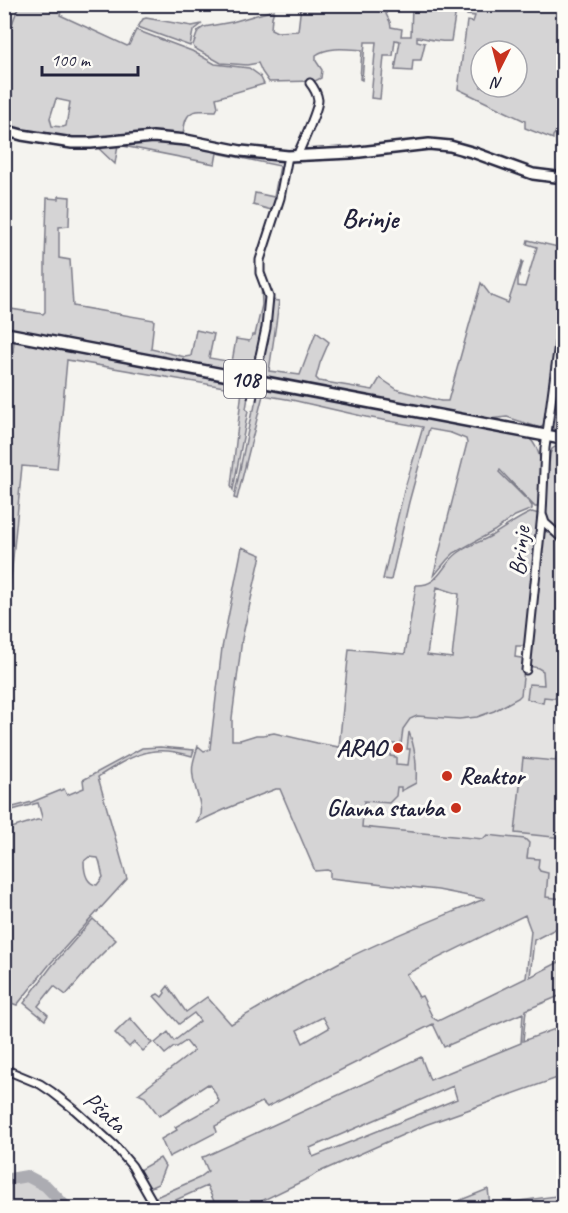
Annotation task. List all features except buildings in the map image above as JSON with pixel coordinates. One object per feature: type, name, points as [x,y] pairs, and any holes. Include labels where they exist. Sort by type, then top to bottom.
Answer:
[{"type":"main road","name":"108","points":[[4,333],[564,439]]},
{"type":"street","points":[[252,400],[266,328],[269,297],[260,273],[260,260],[292,156],[317,109],[318,99],[310,83]]},
{"type":"street","points":[[4,130],[72,143],[153,137],[186,140],[241,152],[292,156],[351,153],[429,144],[450,146],[475,153],[533,174],[564,178]]},
{"type":"street","name":"Brinje","points":[[526,670],[542,514],[547,436],[564,306]]},
{"type":"street","points":[[542,514],[545,523],[564,540]]},
{"type":"street","name":"Pšata","points":[[4,1069],[40,1084],[52,1092],[115,1146],[132,1166],[156,1209]]},
{"type":"shaded area","points":[[19,5],[63,5],[60,15],[127,46],[136,30],[192,51],[215,64],[249,68],[260,76],[264,84],[216,98],[218,107],[216,111],[200,111],[190,114],[185,121],[183,137],[72,140],[5,127],[4,35],[8,35]],"holes":[[[56,99],[70,102],[66,126],[52,126],[50,118]]]},
{"type":"shaded area","points":[[301,5],[386,5],[386,14],[391,27],[402,29],[401,36],[411,36],[412,5],[563,5],[563,127],[556,132],[553,139],[525,128],[525,121],[479,99],[529,99],[529,39],[469,39],[469,94],[458,89],[467,21],[473,22],[475,16],[467,15],[466,6],[458,6],[451,41],[417,37],[417,41],[425,43],[421,60],[413,60],[412,71],[395,70],[400,41],[395,40],[393,56],[384,56],[380,99],[371,98],[376,42],[365,42],[362,80],[360,79],[362,50],[338,49],[326,50],[316,55],[316,61],[322,70],[321,78],[315,81],[269,82],[258,63],[247,65],[221,63],[194,48],[193,45],[198,31],[204,27],[274,10],[271,29],[277,32],[298,31]]},
{"type":"shaded area","points":[[146,18],[192,26],[202,24],[193,31],[190,46],[138,27]]},
{"type":"shaded area","points":[[168,140],[284,159],[275,211],[253,205],[255,193],[274,197],[280,166],[217,153],[215,164],[118,145],[115,164],[95,145]]},
{"type":"shaded area","points":[[59,196],[70,197],[69,226],[59,227],[59,258],[70,260],[73,306],[154,320],[151,349],[185,357],[191,356],[196,330],[214,334],[209,358],[232,362],[236,339],[249,341],[252,335],[255,335],[262,305],[261,282],[267,301],[260,347],[257,349],[252,375],[5,328],[4,308],[43,314],[45,312],[47,198],[59,199]]},
{"type":"shaded area","points":[[528,240],[562,248],[563,246],[563,297],[552,386],[548,392],[547,413],[540,428],[507,417],[489,419],[260,377],[271,300],[279,301],[269,371],[300,375],[316,332],[329,342],[316,378],[319,381],[373,390],[380,378],[398,390],[448,401],[481,283],[491,296],[508,303],[522,261],[518,286],[525,287],[537,247],[527,244]]},
{"type":"shaded area","points":[[563,329],[563,366],[559,383],[563,384],[563,399],[559,417],[563,418],[563,432],[553,429],[552,424]]},
{"type":"shaded area","points":[[14,340],[250,385],[246,409],[248,411],[233,490],[231,486],[242,390],[67,360],[57,469],[22,466],[9,598],[5,597],[4,351],[13,352]]},
{"type":"shaded area","points":[[258,387],[528,437],[538,452],[542,470],[540,507],[535,507],[500,470],[499,472],[530,503],[532,509],[515,516],[494,531],[454,553],[433,577],[467,443],[466,439],[451,433],[429,429],[391,580],[383,579],[404,491],[423,427],[263,395],[237,499],[234,498]]},
{"type":"shaded area","points":[[555,447],[563,448],[563,537],[549,522],[545,513],[550,454]]},
{"type":"shaded area","points":[[532,512],[539,514],[526,643],[516,646],[515,657],[525,661],[521,695],[494,711],[477,717],[459,719],[417,716],[410,719],[403,729],[401,744],[391,744],[390,756],[396,757],[396,764],[408,765],[409,732],[415,757],[416,783],[401,791],[401,787],[397,787],[396,796],[389,803],[364,801],[362,827],[483,839],[487,835],[525,839],[529,843],[527,858],[539,859],[538,868],[548,873],[546,897],[564,899],[563,925],[534,940],[530,977],[563,960],[564,994],[526,1010],[523,1041],[563,1026],[563,1076],[425,1125],[317,1173],[247,1208],[236,1208],[244,1205],[242,1201],[230,1208],[217,1208],[207,1186],[158,1208],[154,1199],[156,1197],[199,1178],[208,1171],[202,1157],[421,1057],[430,1080],[521,1043],[523,1013],[444,1047],[433,1024],[267,1107],[262,1102],[215,1126],[217,1132],[169,1157],[161,1139],[177,1130],[175,1127],[219,1101],[208,1084],[159,1116],[145,1097],[138,1094],[194,1051],[186,1041],[165,1054],[155,1043],[168,1032],[174,1041],[200,1021],[194,1013],[179,1024],[154,996],[158,994],[162,997],[168,986],[186,1012],[207,997],[231,1024],[344,960],[484,899],[438,890],[330,878],[330,871],[315,871],[280,789],[196,823],[200,806],[194,782],[193,764],[198,746],[204,751],[210,749],[222,648],[242,547],[261,555],[242,639],[232,718],[232,740],[274,733],[339,747],[349,649],[405,654],[416,585],[430,582],[462,550]],"holes":[[[437,587],[459,594],[452,658],[427,655]],[[525,915],[531,931],[526,978],[438,1021],[433,1018],[422,996],[419,997],[406,974]],[[323,1017],[329,1028],[303,1043],[297,1030]],[[453,1086],[457,1099],[313,1157],[310,1148]]]},
{"type":"shaded area","points":[[547,531],[563,543],[563,699],[544,697],[543,703],[527,699],[529,684],[544,685],[543,671],[529,666],[542,534]]},
{"type":"shaded area","points":[[351,651],[563,672],[563,900],[330,878]]},
{"type":"shaded area","points":[[142,748],[194,750],[192,756],[172,751],[154,751],[137,755],[98,777],[127,879],[49,965],[17,1005],[5,1001],[5,830],[41,820],[42,817],[38,803],[5,812],[5,809],[32,802],[64,789],[67,795],[84,788],[83,780]],"holes":[[[89,857],[98,858],[103,877],[97,885],[88,880],[84,861]]]},
{"type":"shaded area","points":[[557,755],[563,756],[563,838],[515,833],[523,758],[556,761]]},
{"type":"shaded area","points":[[93,919],[116,940],[66,995],[54,986],[38,1006],[48,1015],[45,1020],[24,1003],[51,967]]},
{"type":"shaded area","points":[[130,1018],[152,1043],[143,1051],[134,1042],[129,1047],[115,1033]]},
{"type":"shaded area","points":[[160,1158],[165,1166],[158,1184],[149,1188],[139,1170]]},
{"type":"shaded area","points":[[26,1178],[48,1193],[63,1208],[5,1208],[5,1181]]},
{"type":"shaded area","points":[[488,1189],[490,1205],[563,1195],[563,1208],[441,1208]]},
{"type":"waterway","name":"Pšata","points":[[4,1180],[27,1176],[46,1186],[67,1208]]},
{"type":"place","name":"ARAO","points":[[398,748]]},
{"type":"place","name":"Reaktor","points":[[447,776]]},
{"type":"place","name":"Glavna stavba","points":[[456,808]]},
{"type":"district","name":"Brinje","points":[[370,218]]}]
